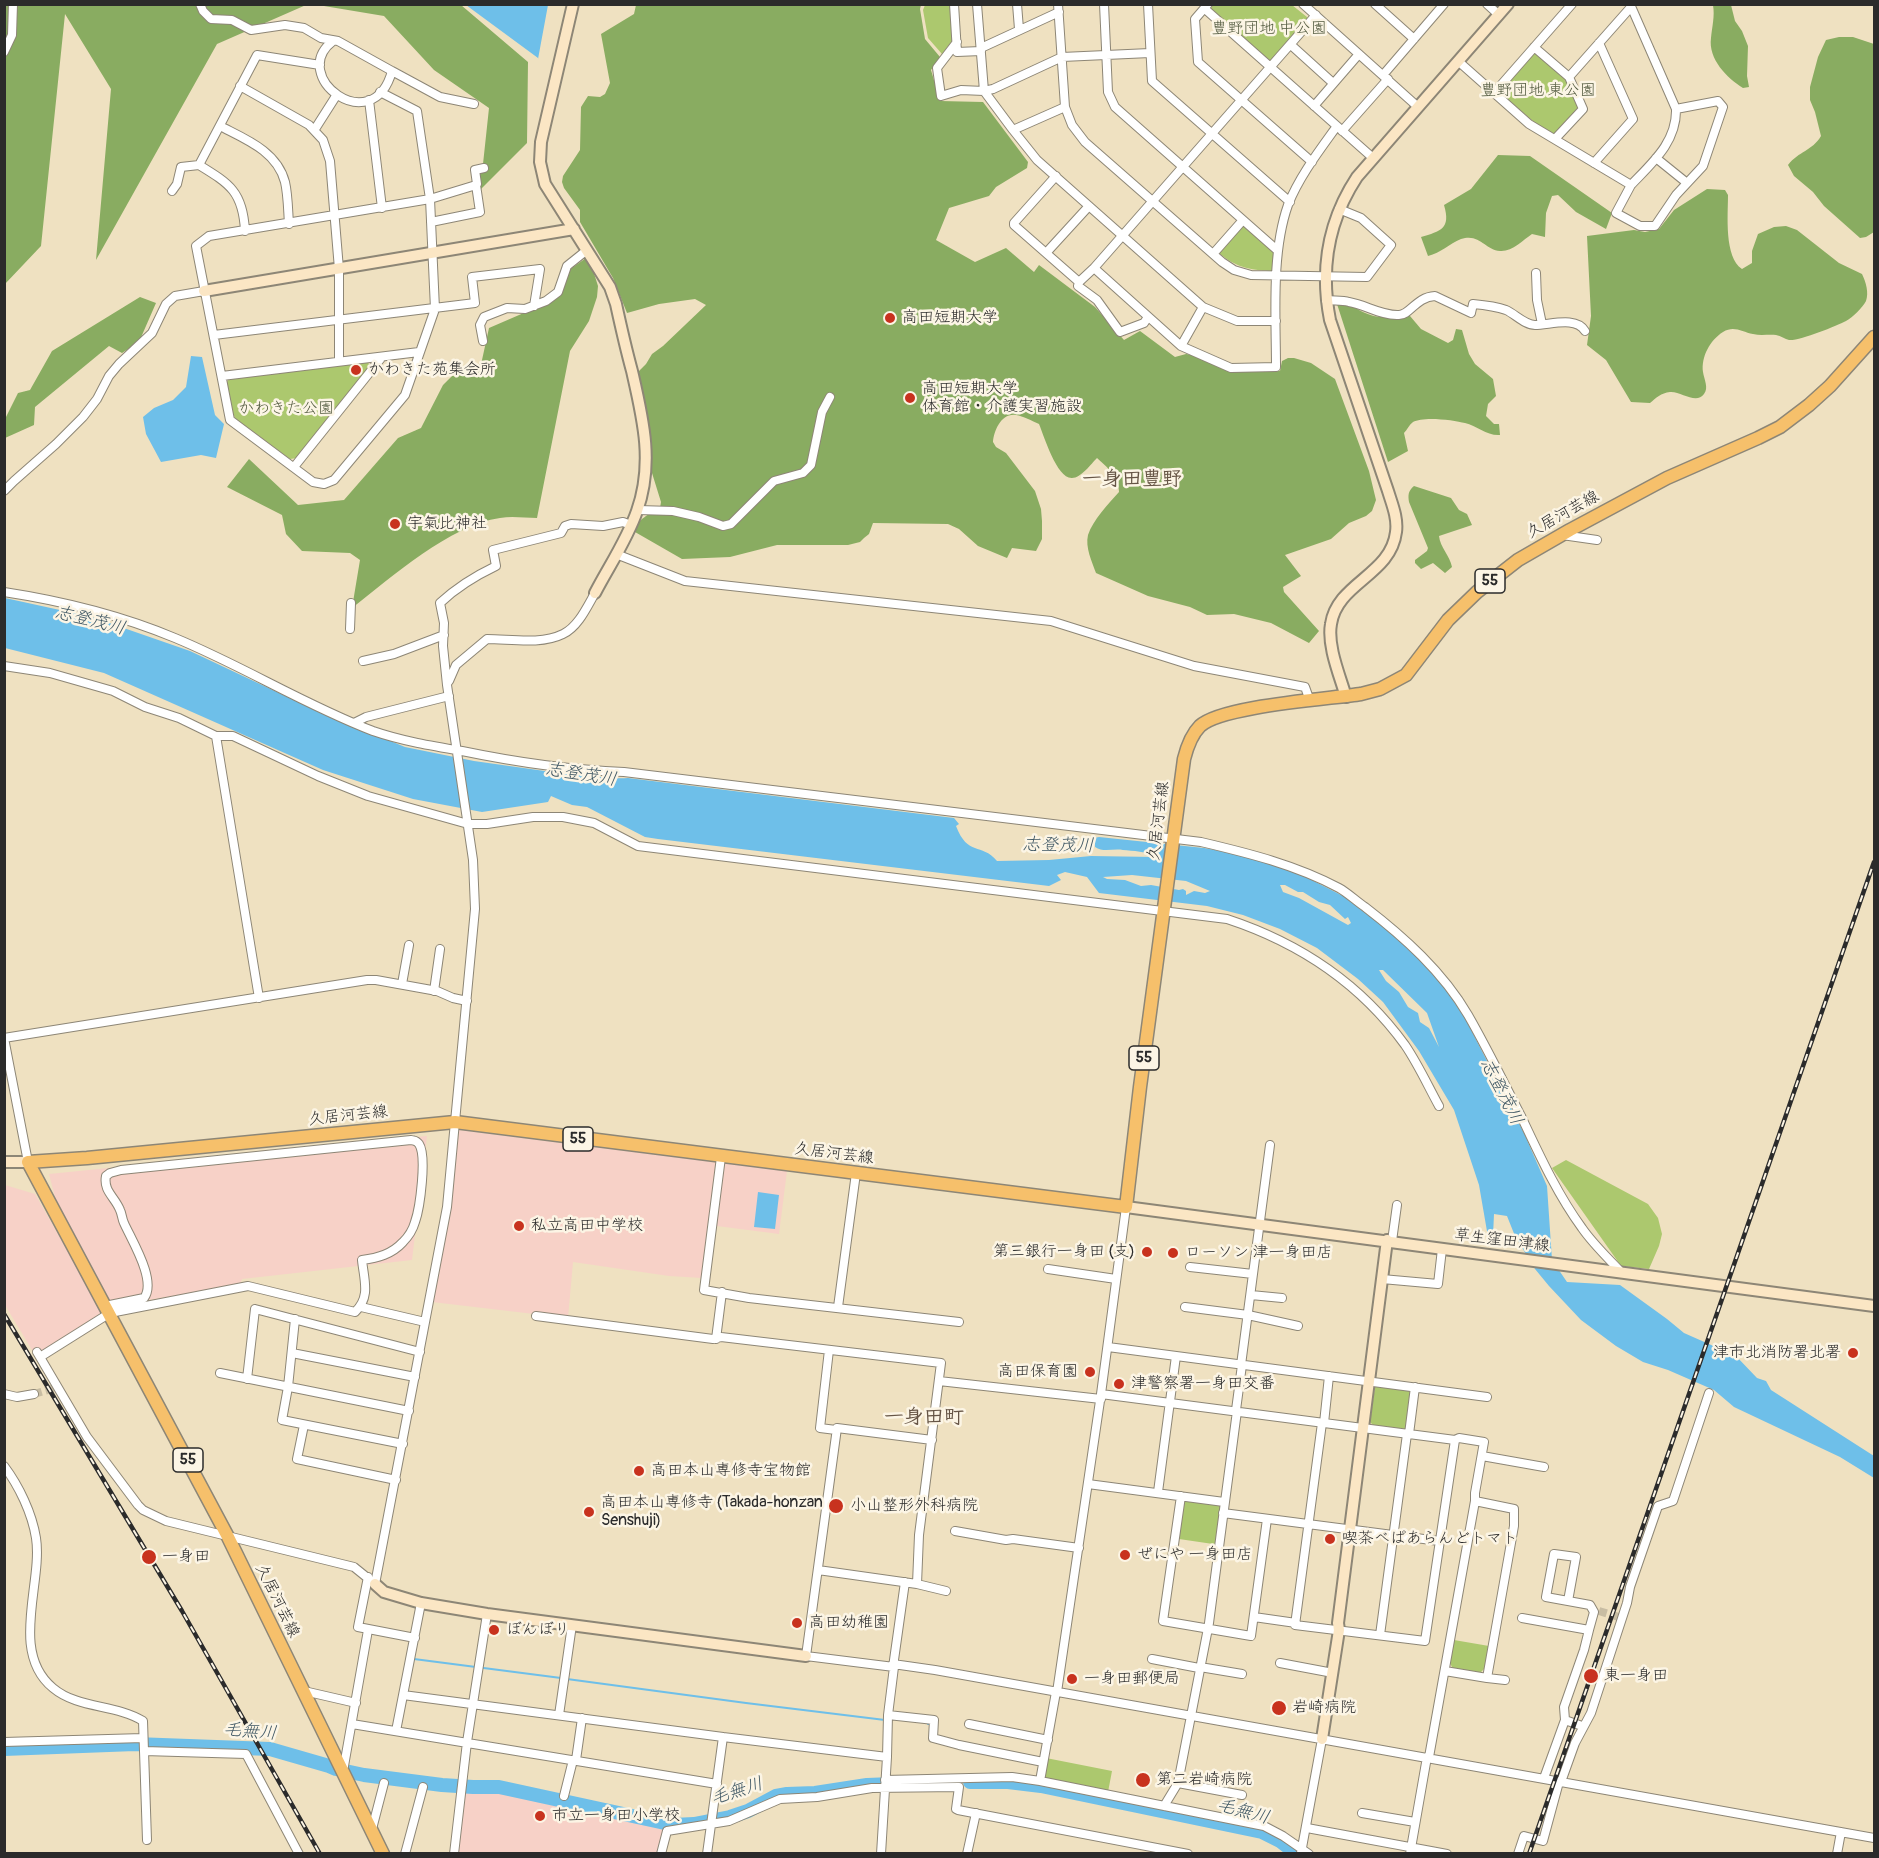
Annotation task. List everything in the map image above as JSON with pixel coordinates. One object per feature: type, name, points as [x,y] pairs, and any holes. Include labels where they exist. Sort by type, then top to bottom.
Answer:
[{"type":"main road","name":"久居河芸線","points":[[383,1854],[228,1537],[28,1161],[98,1157],[454,1122],[1126,1207],[1184,759],[1188,744],[1200,726],[1208,720],[1233,712],[1346,697],[1380,689],[1399,681],[1448,620],[1477,592],[1518,560],[1666,478],[1780,427],[1830,386],[1875,337]]},
{"type":"street","points":[[4,52],[12,35],[13,4]]},
{"type":"street","points":[[200,4],[207,17],[214,20],[232,20],[251,30],[292,25],[304,28],[321,38],[338,41],[440,97],[474,104]]},
{"type":"street","points":[[447,685],[452,669],[487,639],[542,639],[563,634],[579,620],[638,510],[646,467],[644,422],[610,287],[550,194],[540,162],[541,142],[573,4]]},
{"type":"street","points":[[954,4],[957,52],[981,50],[1058,8],[1065,107],[1072,125],[1085,142],[1222,262],[1251,275],[1367,277],[1391,245],[1361,218],[1339,209]]},
{"type":"street","points":[[977,4],[984,91],[1037,160],[1203,307],[1237,321],[1276,321]]},
{"type":"street","points":[[1017,4],[1019,29]]},
{"type":"street","points":[[1104,4],[1108,92],[1115,107],[1277,250]]},
{"type":"street","points":[[1148,4],[1152,81],[1290,202]]},
{"type":"street","points":[[1304,4],[1419,107]]},
{"type":"street","points":[[1094,268],[1181,346],[1232,368],[1276,367],[1277,250],[1290,202],[1312,162],[1444,4]]},
{"type":"street","points":[[1487,4],[1499,15]]},
{"type":"street","points":[[1346,697],[1331,643],[1331,624],[1345,596],[1386,558],[1394,542],[1396,526],[1395,513],[1388,491],[1330,320],[1325,276],[1329,238],[1339,209],[1357,177],[1508,4]]},
{"type":"street","points":[[1494,93],[1572,4]]},
{"type":"street","points":[[1380,6],[1414,39]]},
{"type":"street","points":[[1569,77],[1630,6],[1676,109],[1676,123],[1672,135],[1656,158],[1631,185],[1616,213],[1640,226],[1655,226],[1676,195],[1705,161],[1723,107],[1718,101],[1676,109]]},
{"type":"street","points":[[1312,162],[1198,62],[1195,19],[1207,7],[1373,158]]},
{"type":"street","points":[[1079,282],[1094,268],[1316,15]]},
{"type":"street","points":[[333,41],[328,44],[320,65],[324,80],[336,96],[352,102],[369,100],[385,87],[392,71]]},
{"type":"street","points":[[957,42],[937,68],[941,96],[961,90],[993,89],[1062,57],[1150,52]]},
{"type":"street","points":[[1594,163],[1633,119],[1599,43]]},
{"type":"street","points":[[1291,45],[1333,83]]},
{"type":"street","points":[[1534,47],[1569,77],[1583,109],[1555,139]]},
{"type":"street","points":[[1314,106],[1359,54]]},
{"type":"street","points":[[199,165],[257,55],[320,65]]},
{"type":"street","points":[[1458,61],[1529,124],[1631,185]]},
{"type":"street","points":[[240,86],[315,129],[326,147],[330,160],[339,269],[339,362]]},
{"type":"street","points":[[380,92],[417,111],[430,199],[435,309],[405,395],[334,480],[324,484],[310,480],[230,420],[196,246],[209,236],[430,199],[476,185]]},
{"type":"street","points":[[315,129],[336,96]]},
{"type":"street","points":[[369,100],[382,208]]},
{"type":"street","points":[[1013,130],[1065,107]]},
{"type":"street","points":[[220,126],[260,148],[276,163],[285,182],[289,224]]},
{"type":"street","points":[[1656,158],[1687,183]]},
{"type":"street","points":[[172,191],[177,184],[182,167],[199,165],[224,180],[234,191],[243,211],[245,231]]},
{"type":"street","points":[[430,222],[480,212],[475,170],[483,168]]},
{"type":"street","points":[[1056,176],[1014,225],[1079,282],[1078,286],[1097,300],[1120,332],[1144,323],[1148,318]]},
{"type":"street","points":[[1046,253],[1089,206]]},
{"type":"street","points":[[1213,254],[1243,220]]},
{"type":"street","points":[[4,491],[84,417],[109,376],[152,333],[166,304],[175,296],[574,229]]},
{"type":"street","points":[[483,341],[480,325],[486,315],[507,308],[523,309],[534,306],[555,295],[566,267],[587,250]]},
{"type":"street","points":[[214,335],[475,303],[472,277],[540,269],[534,306]]},
{"type":"street","points":[[1536,273],[1542,324]]},
{"type":"street","points":[[1326,300],[1348,302],[1377,311],[1401,315],[1406,314],[1419,300],[1435,296],[1471,313],[1473,304],[1489,305],[1531,324],[1556,322],[1577,325],[1585,332]]},
{"type":"street","points":[[1181,346],[1203,307]]},
{"type":"street","points":[[222,376],[419,352]]},
{"type":"street","points":[[294,467],[382,357]]},
{"type":"street","points":[[638,510],[673,511],[723,526],[731,524],[774,481],[803,473],[811,465],[822,411],[830,397]]},
{"type":"street","points":[[415,1638],[357,1628],[396,1480],[447,1207],[475,909],[473,860],[447,685],[444,623],[440,603],[474,577],[496,566],[494,550],[561,533],[565,526],[571,524],[603,526],[623,522],[631,525]]},
{"type":"street","points":[[1561,535],[1597,540]]},
{"type":"street","points":[[616,554],[685,581],[1051,621],[1194,666],[1305,687],[1310,701]]},
{"type":"street","points":[[4,592],[111,614],[176,638],[354,723],[421,745],[492,758],[1201,842],[1252,854],[1294,869],[1340,889],[1403,938],[1440,977],[1467,1014],[1542,1162],[1574,1217],[1622,1272]]},
{"type":"street","points":[[350,629],[351,603]]},
{"type":"street","points":[[363,661],[394,654],[444,635]]},
{"type":"street","points":[[4,666],[50,673],[113,692],[145,707],[179,718],[216,736],[233,736],[318,776],[368,796],[468,822],[487,824],[533,817],[563,817],[594,823],[638,846],[1227,919],[1269,934],[1339,975],[1380,1013],[1406,1047],[1439,1106]]},
{"type":"street","points":[[354,723],[366,717],[449,696]]},
{"type":"street","points":[[216,736],[259,998]]},
{"type":"street","points":[[402,984],[409,945]]},
{"type":"street","points":[[434,991],[440,950]]},
{"type":"street","points":[[4,1162],[28,1161],[4,1038],[367,980],[402,984],[467,1001]]},
{"type":"street","points":[[107,1309],[248,1286],[355,1312],[366,1298],[362,1260],[383,1256],[396,1249],[411,1232],[415,1222],[419,1210],[422,1159],[420,1147],[414,1140],[120,1170],[108,1174],[105,1181],[107,1189],[120,1209],[141,1260],[148,1293],[144,1298],[107,1309],[38,1354],[87,1437],[143,1510],[158,1518],[228,1537],[354,1567],[384,1592],[421,1603],[487,1614],[806,1656],[935,1670],[1875,1838]]},
{"type":"street","points":[[1164,1806],[1178,1783],[1206,1629],[1209,1623],[1270,1145]]},
{"type":"street","points":[[721,1157],[704,1290],[750,1298],[959,1322]]},
{"type":"street","points":[[838,1307],[856,1173]]},
{"type":"street","points":[[1304,1852],[1339,1630],[1338,1623],[1382,1279],[1397,1205]]},
{"type":"street","points":[[1040,1780],[1057,1692],[1079,1548],[1126,1207]]},
{"type":"street","name":"草生窪田津線","points":[[1126,1207],[1875,1306]]},
{"type":"street","points":[[1382,1279],[1438,1284],[1442,1249]]},
{"type":"street","points":[[1190,1267],[1253,1274]]},
{"type":"street","points":[[1048,1269],[1116,1279]]},
{"type":"street","points":[[716,1339],[722,1292]]},
{"type":"street","points":[[1251,1295],[1282,1298]]},
{"type":"street","points":[[361,1306],[425,1323]]},
{"type":"street","points":[[1185,1307],[1248,1315],[1298,1326]]},
{"type":"street","points":[[247,1379],[255,1309],[420,1352]]},
{"type":"street","points":[[536,1316],[716,1339],[722,1337],[941,1363],[920,1535],[917,1584]]},
{"type":"street","points":[[295,1319],[282,1420],[403,1444]]},
{"type":"street","points":[[1108,1347],[1487,1397]]},
{"type":"street","points":[[829,1350],[820,1428],[836,1430],[837,1428],[932,1440]]},
{"type":"street","points":[[292,1353],[415,1377]]},
{"type":"street","points":[[1158,1492],[1176,1356]]},
{"type":"street","points":[[220,1373],[409,1411]]},
{"type":"street","points":[[1296,1623],[1329,1376]]},
{"type":"street","points":[[939,1381],[1169,1403],[1484,1442],[1445,1671],[1410,1850]]},
{"type":"street","points":[[1380,1635],[1415,1387]]},
{"type":"street","points":[[1518,1854],[1524,1836],[1543,1841],[1560,1782],[1582,1726],[1591,1713],[1658,1506],[1673,1501],[1709,1393]]},
{"type":"street","points":[[4,1394],[17,1397],[34,1394]]},
{"type":"street","points":[[304,1425],[297,1459],[396,1480]]},
{"type":"street","points":[[806,1656],[836,1430]]},
{"type":"street","points":[[1254,1617],[1296,1623],[1295,1625],[1425,1641],[1455,1440]]},
{"type":"street","points":[[1482,1456],[1545,1467]]},
{"type":"street","points":[[4,1466],[21,1492],[36,1537],[30,1646],[38,1671],[53,1688],[67,1697],[119,1711],[143,1721],[147,1840]]},
{"type":"street","points":[[1088,1484],[1224,1502]]},
{"type":"street","points":[[1180,1496],[1163,1621],[1251,1636],[1267,1519]]},
{"type":"street","points":[[1475,1502],[1514,1509],[1514,1526],[1487,1678]]},
{"type":"street","points":[[1223,1513],[1440,1541]]},
{"type":"street","points":[[955,1531],[1006,1540],[1079,1548]]},
{"type":"street","points":[[1544,1778],[1565,1720],[1564,1707],[1596,1611],[1590,1605],[1568,1601],[1546,1597],[1554,1554],[1576,1557],[1568,1601]]},
{"type":"street","points":[[818,1570],[905,1582],[946,1591]]},
{"type":"street","points":[[881,1854],[888,1715],[905,1582]]},
{"type":"street","points":[[396,1731],[421,1603]]},
{"type":"street","points":[[454,1854],[467,1742],[487,1614]]},
{"type":"street","points":[[1522,1618],[1589,1630]]},
{"type":"street","points":[[559,1715],[572,1625]]},
{"type":"street","points":[[338,1764],[344,1766],[368,1630]]},
{"type":"street","points":[[1152,1659],[1242,1674]]},
{"type":"street","points":[[1280,1663],[1333,1673]]},
{"type":"street","points":[[1445,1671],[1505,1680]]},
{"type":"street","points":[[304,1691],[356,1703]]},
{"type":"street","points":[[403,1695],[887,1757]]},
{"type":"street","points":[[888,1715],[934,1720],[933,1738],[1043,1762]]},
{"type":"street","points":[[564,1796],[575,1760],[582,1718]]},
{"type":"street","points":[[1565,1720],[1582,1726]]},
{"type":"street","points":[[351,1724],[717,1784]]},
{"type":"street","points":[[969,1724],[1048,1740]]},
{"type":"street","points":[[707,1854],[723,1737]]},
{"type":"street","points":[[4,1742],[144,1744],[246,1754],[299,1854]]},
{"type":"street","points":[[661,1854],[667,1831],[691,1829],[711,1822],[743,1816],[780,1799],[817,1797],[885,1785],[1012,1777],[1040,1780],[1264,1827],[1283,1836],[1304,1852]]},
{"type":"street","points":[[372,1829],[384,1783]]},
{"type":"street","points":[[1178,1783],[1242,1795]]},
{"type":"street","points":[[885,1785],[959,1787],[956,1809],[1188,1854]]},
{"type":"street","points":[[405,1854],[423,1787]]},
{"type":"street","points":[[968,1854],[976,1813]]},
{"type":"street","points":[[1362,1813],[1415,1822]]},
{"type":"street","points":[[1307,1828],[1410,1850],[1447,1854]]},
{"type":"street","points":[[1837,1854],[1841,1832]]},
{"type":"shaded area","points":[[459,1130],[787,1171],[779,1234],[709,1225],[702,1278],[669,1276],[573,1262],[568,1318],[432,1302],[450,1209]]},
{"type":"shaded area","points":[[427,1136],[412,1260],[242,1279],[240,1285],[112,1306],[57,1205],[49,1174]]},
{"type":"shaded area","points":[[5,1185],[35,1194],[103,1312],[35,1355],[5,1305]]},
{"type":"shaded area","name":"市立一身田小学校","points":[[465,1791],[496,1791],[668,1828],[659,1853],[458,1854]]},
{"type":"green space","name":"豊野団地 中公園","points":[[1212,4],[1292,5],[1307,17],[1307,21],[1269,61],[1211,11]]},
{"type":"green space","points":[[5,5],[306,5],[217,44],[96,260],[111,89],[65,14],[41,246],[5,284]]},
{"type":"green space","points":[[318,5],[461,5],[528,62],[527,143],[481,189],[479,172],[488,171],[483,164],[489,108],[434,70],[384,16]]},
{"type":"green space","points":[[636,5],[921,5],[925,39],[940,57],[931,70],[940,101],[983,102],[1028,162],[1027,168],[996,187],[989,196],[949,208],[936,240],[975,262],[1006,248],[1034,272],[1039,265],[1095,307],[1124,340],[1140,331],[1175,357],[1192,355],[1232,372],[1280,371],[1282,361],[1294,358],[1311,363],[1335,379],[1369,471],[1376,500],[1372,511],[1349,523],[1331,539],[1285,555],[1301,576],[1283,587],[1284,592],[1319,631],[1309,643],[1271,623],[1234,614],[1207,615],[1190,607],[1148,596],[1096,573],[1087,540],[1090,529],[1097,518],[1119,492],[1115,477],[1097,458],[1079,476],[1072,478],[1066,476],[1056,465],[1039,424],[1016,415],[1002,420],[993,442],[996,447],[1006,453],[1035,491],[1042,521],[1042,539],[1036,551],[1012,548],[1007,558],[978,546],[959,529],[948,524],[873,523],[869,534],[860,542],[848,545],[777,545],[730,557],[682,559],[635,532],[641,520],[660,508],[661,502],[652,473],[648,430],[637,373],[652,354],[706,305],[695,299],[659,304],[627,313],[613,278],[580,222],[580,210],[562,182],[563,176],[580,150],[581,107],[588,96],[600,97],[605,94],[610,83],[601,34],[634,14]]},
{"type":"green space","points":[[925,5],[951,5],[954,35],[942,54],[928,38],[923,10]]},
{"type":"green space","points":[[1713,5],[1731,5],[1735,21],[1748,46],[1749,87],[1743,88],[1725,73],[1712,53]]},
{"type":"green space","points":[[1853,37],[1874,44],[1874,232],[1860,238],[1794,176],[1788,165],[1814,145],[1821,136],[1810,100],[1810,87],[1818,57],[1826,40]]},
{"type":"green space","name":"豊野団地 東公園","points":[[1537,53],[1566,79],[1579,106],[1554,134],[1534,122],[1500,93],[1500,90],[1533,54]]},
{"type":"green space","points":[[1498,155],[1530,156],[1612,213],[1606,229],[1576,212],[1558,195],[1552,196],[1546,213],[1545,237],[1532,234],[1513,248],[1504,251],[1490,248],[1473,238],[1461,239],[1428,256],[1421,237],[1443,228],[1446,219],[1444,205],[1471,189]]},
{"type":"green space","points":[[1707,189],[1725,190],[1728,195],[1730,246],[1736,263],[1742,269],[1752,263],[1752,251],[1758,234],[1774,227],[1786,226],[1797,230],[1839,263],[1862,274],[1867,288],[1866,301],[1846,321],[1794,340],[1776,335],[1756,335],[1734,329],[1727,330],[1718,335],[1707,349],[1703,366],[1706,389],[1701,397],[1693,398],[1670,392],[1650,403],[1631,402],[1606,360],[1587,345],[1591,316],[1587,236],[1659,229],[1674,210]]},
{"type":"green space","points":[[1242,224],[1274,252],[1274,267],[1271,271],[1243,267],[1218,252]]},
{"type":"green space","points":[[586,258],[592,267],[598,286],[597,297],[589,321],[570,351],[537,518],[500,518],[461,531],[422,554],[352,608],[360,560],[350,553],[302,551],[286,534],[282,515],[227,487],[249,459],[298,505],[344,500],[398,438],[421,428],[443,385],[452,376],[475,371],[482,360],[489,328],[561,293],[569,270]]},
{"type":"green space","points":[[140,297],[156,303],[139,342],[122,353],[109,346],[35,407],[34,425],[5,438],[4,421],[18,393],[30,390],[52,351]]},
{"type":"green space","points":[[1349,303],[1361,311],[1380,317],[1410,316],[1421,329],[1448,343],[1453,340],[1456,329],[1462,330],[1469,354],[1475,364],[1493,379],[1496,396],[1488,404],[1486,416],[1494,424],[1499,424],[1500,435],[1491,434],[1460,422],[1439,419],[1418,420],[1413,422],[1404,433],[1408,451],[1388,462],[1337,304]]},
{"type":"green space","name":"かわきた公園","points":[[368,362],[370,367],[297,458],[290,459],[236,419],[232,413],[226,383],[230,378]]},
{"type":"green space","points":[[1414,486],[1451,498],[1459,510],[1467,514],[1472,525],[1439,536],[1452,567],[1445,573],[1433,563],[1421,569],[1415,563],[1415,560],[1428,548],[1409,502],[1409,493]]},
{"type":"green space","points":[[1566,1160],[1648,1204],[1658,1218],[1662,1234],[1649,1269],[1621,1266],[1552,1168]]},
{"type":"green space","points":[[1377,1384],[1410,1389],[1412,1392],[1408,1427],[1405,1429],[1373,1425],[1370,1422]]},
{"type":"green space","points":[[1184,1500],[1219,1504],[1221,1507],[1216,1543],[1177,1537]]},
{"type":"green space","points":[[1454,1640],[1489,1646],[1485,1668],[1480,1673],[1453,1669],[1450,1663]]},
{"type":"green space","points":[[1046,1758],[1112,1771],[1108,1792],[1043,1778]]},
{"type":"water","points":[[466,5],[548,5],[538,59],[538,58]]},
{"type":"water","points":[[191,356],[202,357],[215,415],[224,424],[216,458],[201,455],[161,462],[146,434],[143,417],[154,408],[173,400],[186,387]]},
{"type":"water","name":"志登茂川","points":[[5,598],[92,617],[190,651],[313,709],[405,747],[474,761],[566,774],[628,778],[954,818],[959,824],[956,826],[965,842],[986,852],[997,861],[1091,856],[1155,857],[1140,852],[1098,849],[1095,847],[1094,838],[1099,837],[1204,848],[1247,856],[1300,874],[1343,896],[1405,943],[1444,987],[1465,1018],[1524,1133],[1547,1186],[1552,1260],[1567,1282],[1620,1285],[1684,1333],[1736,1356],[1757,1378],[1766,1381],[1771,1390],[1874,1456],[1874,1478],[1840,1457],[1734,1407],[1714,1390],[1643,1362],[1616,1346],[1581,1320],[1549,1286],[1535,1269],[1515,1236],[1507,1216],[1494,1214],[1493,1236],[1488,1237],[1479,1185],[1454,1110],[1419,1051],[1383,1002],[1358,979],[1317,948],[1280,929],[1243,915],[1207,906],[1099,893],[1087,877],[1065,872],[1057,875],[1061,880],[1049,886],[658,839],[645,837],[587,807],[572,805],[551,796],[548,802],[482,812],[413,799],[323,770],[104,673],[5,648]],"holes":[[[1132,875],[1186,881],[1210,891],[1205,893],[1194,891],[1186,895],[1183,889],[1141,886],[1125,880],[1103,877]],[[1280,885],[1303,892],[1319,902],[1330,905],[1345,919],[1348,917],[1351,923],[1348,925],[1299,898],[1283,892]],[[1379,970],[1383,970],[1427,1013],[1439,1047],[1429,1028],[1420,1022],[1418,1013],[1408,1007],[1399,992],[1386,981]]]},
{"type":"water","points":[[758,1192],[779,1195],[775,1229],[754,1227]]},
{"type":"waterway","points":[[414,1659],[561,1678]]},
{"type":"waterway","points":[[567,1679],[885,1720]]},
{"type":"waterway","name":"毛無川","points":[[4,1749],[135,1744],[270,1749],[364,1775],[442,1785],[499,1787],[674,1825],[694,1824],[730,1817],[748,1811],[776,1796],[787,1794],[815,1793],[867,1785],[942,1782]]},
{"type":"waterway","name":"毛無川","points":[[970,1782],[1008,1782],[1041,1786],[1262,1832],[1280,1841],[1297,1854]]},
{"type":"tunnel","points":[[34,1394],[58,1387]]},
{"type":"tunnel","points":[[1599,1611],[1622,1618]]},
{"type":"railway","points":[[1529,1854],[1874,862]]},
{"type":"railway","points":[[4,1314],[182,1611],[320,1854]]},
{"type":"place","name":"高田短期大学","points":[[890,318]]},
{"type":"place","name":"かわきた苑集会所","points":[[356,370]]},
{"type":"place","name":"高田短期大学 体育館・介護実習施設","points":[[910,398]]},
{"type":"place","name":"宇氣比神社","points":[[395,524]]},
{"type":"place","name":"私立高田中学校","points":[[519,1226]]},
{"type":"place","name":"第三銀行一身田 (支)","points":[[1147,1252]]},
{"type":"place","name":"ローソン 津一身田店","points":[[1173,1253]]},
{"type":"place","name":"津市北消防署北署","points":[[1853,1353]]},
{"type":"place","name":"高田保育園","points":[[1090,1372]]},
{"type":"place","name":"津警察署一身田交番","points":[[1119,1384]]},
{"type":"place","name":"高田本山専修寺宝物館","points":[[639,1471]]},
{"type":"place","name":"小山整形外科病院","points":[[836,1506]]},
{"type":"place","name":"高田本山専修寺 (Takada-honzan Senshuji)","points":[[589,1512]]},
{"type":"place","name":"喫茶べぱあらんどトマト","points":[[1330,1539]]},
{"type":"place","name":"ぜにや 一身田店","points":[[1125,1555]]},
{"type":"place","name":"一身田","points":[[149,1557]]},
{"type":"place","name":"高田幼稚園","points":[[797,1623]]},
{"type":"place","name":"ぼんぼり","points":[[494,1630]]},
{"type":"place","name":"東一身田","points":[[1591,1676]]},
{"type":"place","name":"一身田郵便局","points":[[1072,1679]]},
{"type":"place","name":"岩崎病院","points":[[1279,1708]]},
{"type":"place","name":"第二岩崎病院","points":[[1143,1780]]},
{"type":"place","name":"市立一身田小学校","points":[[540,1816]]},
{"type":"district","name":"一身田豊野","points":[[1132,480]]},
{"type":"district","name":"一身田町","points":[[924,1418]]}]
